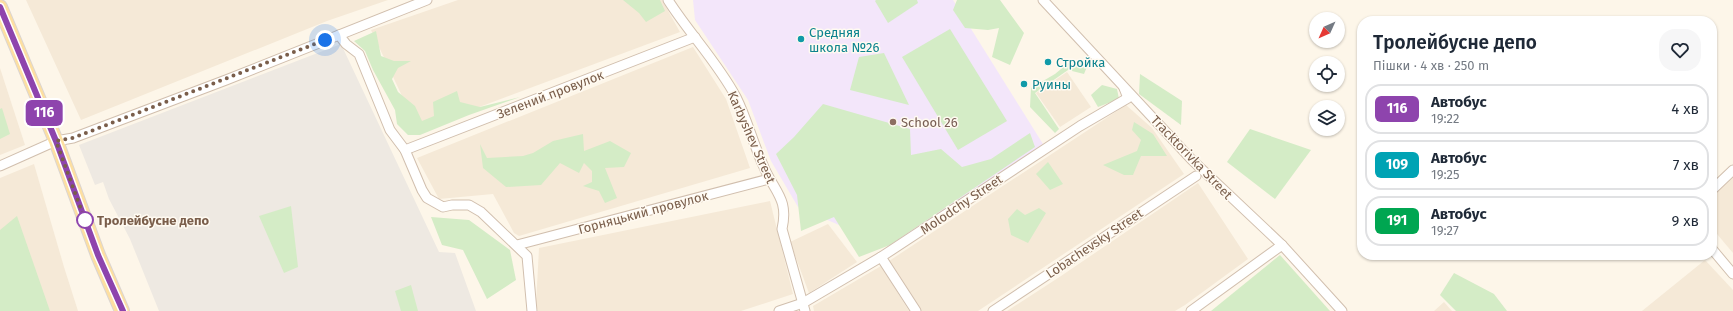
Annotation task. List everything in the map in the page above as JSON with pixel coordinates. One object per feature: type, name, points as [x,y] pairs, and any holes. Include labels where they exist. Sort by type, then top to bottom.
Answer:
[{"type":"main road","points":[[0,7],[56,141],[98,255],[122,311]]},
{"type":"street","points":[[0,166],[56,141],[73,138],[427,0]]},
{"type":"street","name":"Karbyshev Street","points":[[668,0],[736,96],[757,153],[769,179],[782,199],[785,217],[782,229],[804,307]]},
{"type":"street","name":"Tracktorivka Street","points":[[1043,0],[1192,160],[1282,245],[1342,311]]},
{"type":"street","points":[[339,35],[346,44],[358,54],[390,130],[405,150],[422,190],[428,198],[443,207],[452,205],[469,205],[481,212],[527,256],[532,311]]},
{"type":"street","name":"Зелений провулок","points":[[405,150],[695,37]]},
{"type":"street","name":"Molodchy Street","points":[[779,311],[804,307],[1080,126],[1128,98],[1123,85]]},
{"type":"street","points":[[1717,185],[1733,170]]},
{"type":"street","name":"Lobachevsky Street","points":[[992,311],[1196,176]]},
{"type":"street","name":"Горняцький провулок","points":[[517,245],[769,179]]},
{"type":"street","points":[[1191,311],[1282,245]]},
{"type":"street","points":[[1717,255],[1733,274]]},
{"type":"street","points":[[881,257],[916,311]]},
{"type":"shaded area","points":[[26,0],[388,0],[327,21],[81,120]]},
{"type":"shaded area","points":[[458,0],[662,0],[680,32],[418,130],[371,30]]},
{"type":"shaded area","name":"School 26","points":[[693,0],[953,0],[1043,144],[891,248],[798,207],[771,161],[748,100],[695,20]]},
{"type":"shaded area","points":[[341,44],[439,252],[455,253],[476,311],[159,311],[130,239],[109,199],[103,182],[95,185],[79,145]]},
{"type":"shaded area","points":[[693,47],[726,99],[750,168],[519,236],[514,233],[493,194],[439,199],[417,158]]},
{"type":"shaded area","points":[[0,68],[25,145],[0,155]]},
{"type":"shaded area","points":[[1067,72],[1091,107],[1060,127],[1036,93]]},
{"type":"shaded area","points":[[1126,105],[1152,128],[1184,174],[978,311],[921,311],[889,261]]},
{"type":"shaded area","points":[[34,164],[78,311],[0,311],[0,178]]},
{"type":"shaded area","points":[[1733,177],[1733,253],[1717,234],[1717,192]]},
{"type":"shaded area","points":[[1198,183],[1248,259],[1185,305],[1175,311],[1007,311],[1061,276]]},
{"type":"shaded area","points":[[770,201],[793,294],[741,311],[538,311],[536,305],[539,248]]},
{"type":"shaded area","points":[[828,224],[857,262],[809,293],[790,242]]},
{"type":"shaded area","points":[[1705,260],[1733,290],[1733,311],[1642,311]]},
{"type":"shaded area","points":[[881,266],[909,311],[814,311],[813,306]]},
{"type":"shaded area","points":[[1444,302],[1452,311],[1434,311]]},
{"type":"green space","points":[[623,0],[660,0],[665,11],[646,22],[639,13]]},
{"type":"green space","points":[[917,0],[918,3],[888,23],[875,1]]},
{"type":"green space","points":[[957,0],[1000,0],[1024,33],[1010,65],[992,57],[999,28],[988,30],[965,28],[953,10]]},
{"type":"green space","points":[[950,29],[1007,121],[958,150],[902,57]]},
{"type":"green space","points":[[376,31],[381,56],[394,61],[411,61],[398,68],[392,79],[398,92],[415,106],[422,121],[434,116],[433,102],[457,91],[460,102],[480,107],[520,97],[469,115],[420,135],[408,135],[397,124],[395,110],[373,70],[365,51],[354,41]]},
{"type":"green space","points":[[884,53],[909,105],[850,90],[859,57]]},
{"type":"green space","points":[[1072,60],[1088,64],[1084,74],[1068,70],[1035,93],[1059,129],[1055,133],[1030,107],[1031,88],[1055,74]]},
{"type":"green space","points":[[1140,74],[1182,101],[1181,125],[1139,94]]},
{"type":"green space","points":[[1102,85],[1117,89],[1119,99],[1098,107],[1091,95]]},
{"type":"green space","points":[[823,104],[910,129],[911,155],[941,149],[962,167],[991,159],[1030,133],[1035,147],[890,245],[859,257],[834,217],[801,231],[797,195],[776,154],[794,137]]},
{"type":"green space","points":[[2,108],[10,134],[0,139],[0,109]]},
{"type":"green space","points":[[1134,122],[1153,134],[1167,156],[1141,156],[1133,175],[1124,175],[1103,165],[1137,151],[1141,140],[1132,130]]},
{"type":"green space","points":[[1250,129],[1311,150],[1275,199],[1227,162]]},
{"type":"green space","points":[[583,134],[584,151],[610,141],[631,153],[624,167],[605,168],[617,198],[605,203],[599,191],[583,186],[592,182],[592,171],[584,163],[579,173],[560,163],[541,185],[506,187],[483,168],[480,144],[487,158],[523,156],[533,153],[553,141]]},
{"type":"green space","points":[[1048,162],[1063,184],[1050,190],[1036,174]]},
{"type":"green space","points":[[291,206],[298,267],[284,273],[259,216]]},
{"type":"green space","points":[[1039,208],[1046,213],[1028,243],[1011,235],[1008,219],[1017,209],[1025,215]]},
{"type":"green space","points":[[17,216],[50,311],[0,311],[0,230]]},
{"type":"green space","points":[[431,217],[469,220],[510,250],[516,280],[487,299],[463,250],[442,245]]},
{"type":"green space","points":[[1280,255],[1330,311],[1211,311]]},
{"type":"green space","points":[[1454,273],[1494,294],[1507,311],[1456,311],[1440,295]]},
{"type":"green space","points":[[411,285],[418,311],[401,311],[395,291]]},
{"type":"bus line","name":"116","points":[[0,7],[56,141],[98,255],[123,311]]},
{"type":"place","name":"Средняя школа №26","points":[[801,39]]},
{"type":"place","name":"Стройка","points":[[1048,62]]},
{"type":"place","name":"Руины","points":[[1024,84]]},
{"type":"place","name":"School 26","points":[[893,122]]},
{"type":"place","name":"Тролейбусне депо","points":[[85,220]]},
{"type":"route","points":[[85,220],[56,141],[73,138],[226,80],[325,40]]}]
